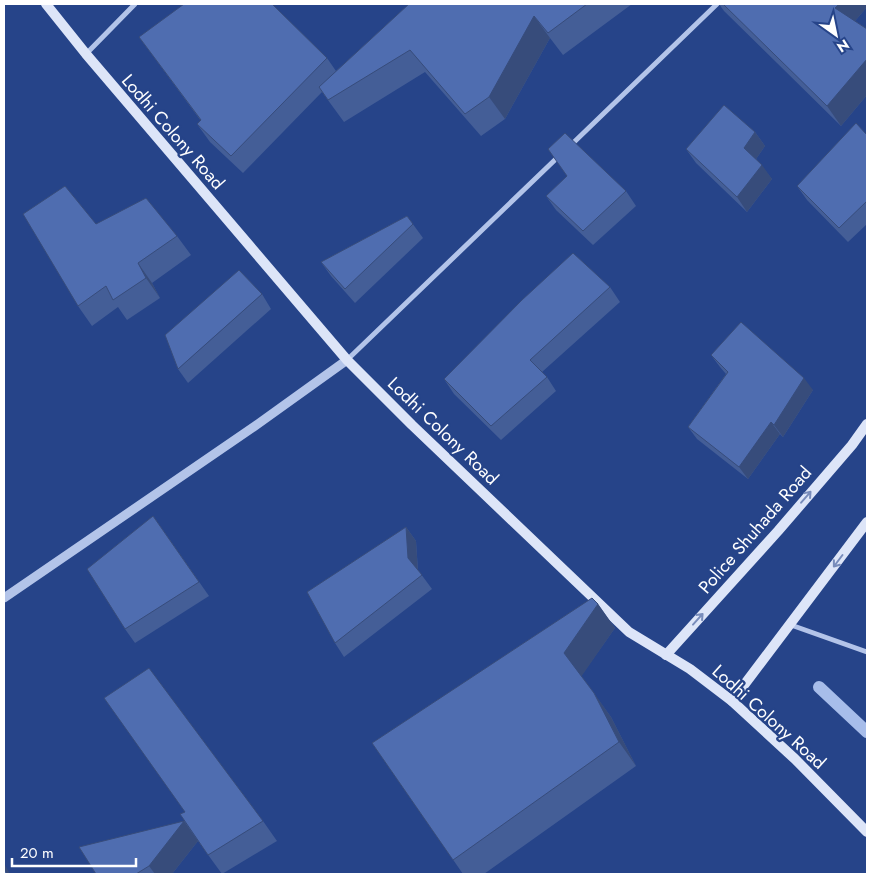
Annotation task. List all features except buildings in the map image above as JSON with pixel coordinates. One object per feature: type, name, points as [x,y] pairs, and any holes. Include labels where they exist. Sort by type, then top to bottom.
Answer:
[{"type":"main road","name":"Lodhi Colony Road","points":[[46,4],[86,54],[347,360],[412,425],[629,632],[690,669],[732,701],[795,759],[867,832]]},
{"type":"main road","name":"Police Shuhada Road","points":[[666,655],[778,531],[852,445],[867,424]]},
{"type":"main road","points":[[732,701],[867,522]]},
{"type":"street","points":[[86,54],[135,4]]},
{"type":"street","points":[[4,598],[255,426],[347,360],[717,4]]},
{"type":"street","points":[[791,625],[867,652]]},
{"type":"waterway","points":[[819,687],[867,732]]}]
